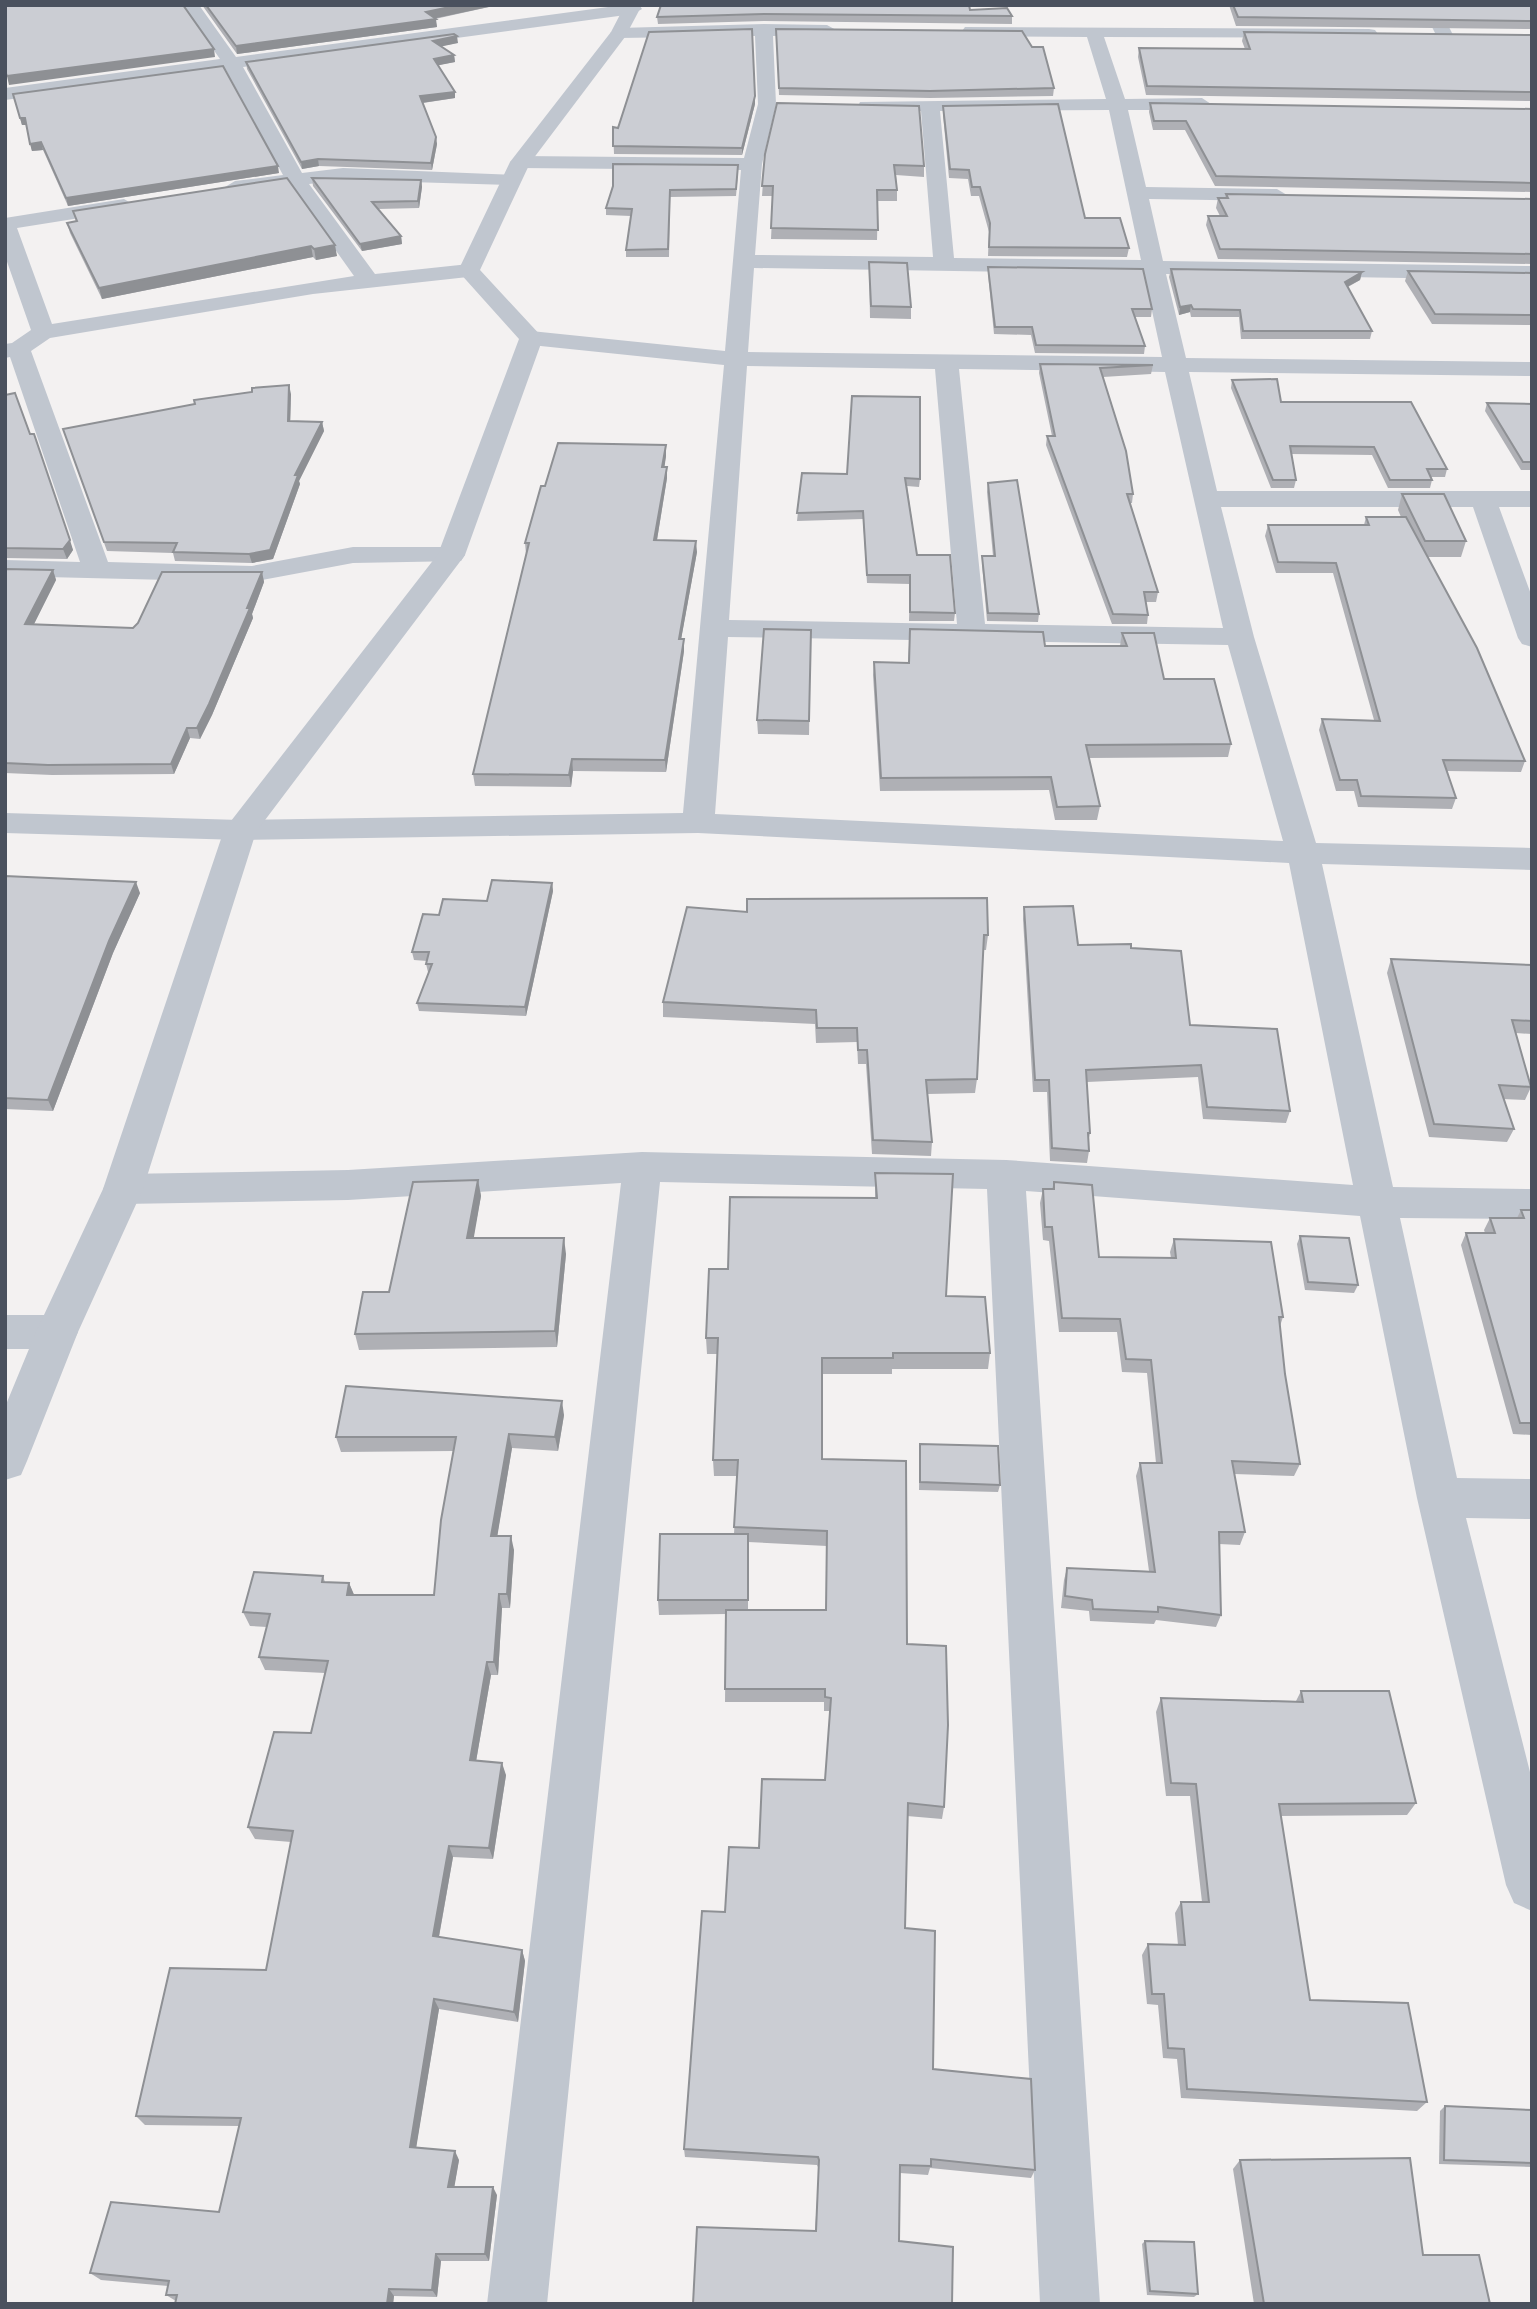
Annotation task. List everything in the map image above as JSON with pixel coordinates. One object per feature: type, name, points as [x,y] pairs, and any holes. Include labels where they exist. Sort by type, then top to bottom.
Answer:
[{"type":"street","points":[[190,5],[232,64],[294,177],[368,280]]},
{"type":"street","points":[[1418,35],[1450,36],[1429,5]]},
{"type":"street","points":[[469,271],[516,171],[629,16]]},
{"type":"street","points":[[5,93],[232,64],[484,21],[629,16],[764,29],[811,24],[839,30]]},
{"type":"street","points":[[950,31],[977,25],[1094,33],[1391,34]]},
{"type":"street","points":[[698,823],[752,164],[774,105],[764,29]]},
{"type":"street","points":[[1094,33],[1118,103],[1206,499],[1240,637],[1303,853],[1438,1498],[1532,1885]]},
{"type":"street","points":[[849,106],[1118,103],[1228,105]]},
{"type":"street","points":[[930,107],[944,264]]},
{"type":"street","points":[[212,191],[294,177],[343,174],[752,164]]},
{"type":"street","points":[[1139,193],[1301,196]]},
{"type":"street","points":[[43,332],[5,224],[143,202]]},
{"type":"street","points":[[744,261],[1532,273]]},
{"type":"street","points":[[97,571],[12,350],[43,332],[368,280],[469,271]]},
{"type":"street","points":[[469,271],[531,338],[734,359],[1532,369]]},
{"type":"street","points":[[5,1461],[57,1332],[123,1189],[240,830],[451,555],[531,338]]},
{"type":"street","points":[[946,362],[972,633]]},
{"type":"street","points":[[1483,498],[1525,595],[1532,638]]},
{"type":"street","points":[[1206,499],[1532,499]]},
{"type":"street","points":[[5,568],[252,574],[353,555],[451,555]]},
{"type":"street","points":[[714,628],[1240,637]]},
{"type":"street","points":[[5,823],[240,830],[698,823],[1303,853],[1532,859]]},
{"type":"street","points":[[123,1189],[348,1185],[642,1167],[1006,1175],[1377,1202],[1532,1204]]},
{"type":"street","points":[[517,2304],[642,1167]]},
{"type":"street","points":[[1006,1175],[1051,2013],[1070,2304]]},
{"type":"street","points":[[5,1332],[57,1332]]},
{"type":"street","points":[[1438,1498],[1532,1499]]},
{"type":"building","points":[[5,5],[183,5],[214,49],[7,76]]},
{"type":"building","points":[[206,5],[459,5],[426,12],[436,19],[236,46]]},
{"type":"building","points":[[661,5],[969,5],[970,10],[1007,8],[1012,16],[764,14],[657,17]]},
{"type":"building","points":[[1233,5],[1532,5],[1532,21],[1238,17]]},
{"type":"building","points":[[752,29],[755,96],[742,148],[613,146],[613,127],[618,128],[649,32]]},
{"type":"building","points":[[776,29],[1022,31],[1032,47],[1043,47],[1054,88],[930,91],[779,88]]},
{"type":"building","points":[[1244,32],[1532,35],[1532,92],[1147,86],[1139,48],[1250,49]]},
{"type":"building","points":[[454,34],[457,36],[433,41],[454,55],[434,59],[455,92],[420,96],[436,137],[431,163],[318,159],[301,162],[246,62]]},
{"type":"building","points":[[223,66],[278,166],[66,198],[41,142],[30,144],[25,118],[20,118],[13,94]]},
{"type":"building","points":[[777,103],[919,106],[924,166],[894,165],[897,190],[877,190],[878,230],[771,228],[773,186],[762,186],[765,154]]},
{"type":"building","points":[[1150,103],[1532,109],[1532,183],[1216,176],[1186,121],[1154,121]]},
{"type":"building","points":[[1058,104],[1085,218],[1120,218],[1129,248],[989,247],[990,223],[980,187],[972,187],[969,170],[950,169],[943,106]]},
{"type":"building","points":[[613,164],[738,165],[736,189],[670,190],[668,249],[626,250],[632,209],[606,208],[613,186]]},
{"type":"building","points":[[287,178],[335,245],[314,249],[311,246],[99,288],[67,223],[77,221],[73,211]]},
{"type":"building","points":[[312,178],[421,180],[418,201],[372,202],[401,236],[360,244]]},
{"type":"building","points":[[1226,194],[1532,199],[1532,254],[1220,249],[1208,216],[1227,216],[1218,198],[1228,198]]},
{"type":"building","points":[[869,262],[907,263],[911,307],[871,306]]},
{"type":"building","points":[[988,267],[1143,269],[1152,309],[1132,309],[1145,346],[1036,345],[1032,327],[995,327]]},
{"type":"building","points":[[1171,269],[1362,272],[1345,282],[1372,331],[1243,331],[1240,310],[1193,309],[1191,305],[1180,307]]},
{"type":"building","points":[[1408,271],[1532,273],[1532,315],[1435,314]]},
{"type":"building","points":[[1040,364],[1153,365],[1100,368],[1126,451],[1133,494],[1127,494],[1158,592],[1144,592],[1148,615],[1113,614],[1047,436],[1055,436]]},
{"type":"building","points":[[1277,379],[1281,402],[1411,402],[1447,469],[1427,469],[1432,480],[1390,480],[1374,447],[1290,446],[1296,480],[1273,480],[1232,380]]},
{"type":"building","points":[[289,385],[288,421],[322,422],[295,475],[298,475],[270,550],[249,554],[173,552],[177,543],[104,542],[63,429],[195,404],[194,400],[252,392],[252,388]]},
{"type":"building","points":[[15,393],[30,434],[34,434],[70,540],[63,549],[5,548],[5,395]]},
{"type":"building","points":[[852,396],[920,397],[920,479],[905,478],[917,555],[950,555],[955,613],[910,612],[910,575],[867,575],[863,511],[797,513],[802,473],[847,474]]},
{"type":"building","points":[[1487,403],[1532,404],[1532,462],[1523,462]]},
{"type":"building","points":[[558,443],[666,445],[662,467],[667,467],[654,540],[696,541],[679,639],[684,639],[665,760],[572,759],[569,775],[473,774],[529,543],[525,543],[541,486],[545,486]]},
{"type":"building","points":[[1017,480],[1039,614],[988,613],[982,556],[995,556],[988,483]]},
{"type":"building","points":[[1402,494],[1444,494],[1466,541],[1425,541]]},
{"type":"building","points":[[1366,517],[1406,517],[1477,648],[1525,761],[1443,760],[1456,798],[1361,796],[1357,780],[1340,780],[1322,719],[1380,721],[1336,563],[1278,562],[1268,525],[1369,525]]},
{"type":"building","points":[[5,569],[53,570],[25,624],[133,628],[138,623],[162,572],[262,572],[247,608],[250,608],[209,704],[197,728],[187,728],[171,764],[48,765],[5,763]]},
{"type":"building","points":[[764,629],[811,630],[809,721],[757,720]]},
{"type":"building","points":[[910,629],[1043,632],[1045,646],[1127,646],[1122,633],[1154,633],[1164,679],[1214,679],[1231,744],[1086,745],[1100,806],[1057,807],[1051,777],[881,778],[874,662],[909,663]]},
{"type":"building","points":[[5,876],[136,882],[109,941],[48,1100],[5,1098]]},
{"type":"building","points":[[492,880],[552,883],[525,1007],[417,1003],[432,964],[426,964],[429,952],[412,952],[423,914],[439,915],[443,899],[487,901]]},
{"type":"building","points":[[987,898],[988,935],[984,935],[977,1079],[926,1080],[932,1142],[873,1140],[867,1050],[858,1050],[857,1028],[817,1028],[816,1010],[663,1002],[687,907],[747,912],[747,899]]},
{"type":"building","points":[[1073,906],[1078,945],[1131,944],[1131,948],[1181,951],[1190,1025],[1277,1029],[1290,1111],[1207,1107],[1201,1065],[1086,1070],[1089,1151],[1052,1148],[1049,1080],[1035,1080],[1024,907]]},
{"type":"building","points":[[1391,959],[1532,965],[1532,1021],[1512,1020],[1531,1087],[1499,1085],[1514,1129],[1434,1124]]},
{"type":"building","points":[[875,1173],[953,1174],[946,1296],[985,1297],[990,1353],[893,1353],[893,1358],[822,1358],[822,1459],[906,1461],[907,1644],[946,1646],[948,1725],[944,1807],[908,1803],[905,1928],[935,1931],[933,2069],[1031,2079],[1035,2170],[931,2159],[931,2166],[900,2165],[899,2241],[953,2247],[952,2304],[693,2304],[697,2227],[816,2231],[818,2157],[684,2149],[702,1911],[725,1912],[729,1847],[759,1848],[762,1779],[825,1780],[831,1698],[825,1697],[825,1689],[725,1689],[726,1610],[826,1610],[827,1531],[734,1527],[738,1460],[713,1460],[718,1338],[706,1338],[709,1269],[728,1269],[730,1197],[877,1198]]},
{"type":"building","points":[[478,1180],[467,1238],[564,1238],[555,1331],[355,1334],[363,1292],[389,1292],[413,1182]]},
{"type":"building","points":[[1054,1182],[1092,1185],[1099,1257],[1176,1258],[1174,1239],[1271,1242],[1283,1317],[1279,1317],[1285,1374],[1300,1464],[1232,1461],[1245,1532],[1219,1532],[1221,1615],[1158,1607],[1158,1612],[1093,1609],[1092,1600],[1065,1596],[1067,1568],[1155,1572],[1140,1463],[1162,1463],[1151,1360],[1126,1359],[1120,1319],[1062,1318],[1052,1227],[1045,1227],[1043,1189],[1054,1189]]},
{"type":"building","points":[[1521,1210],[1532,1210],[1532,1423],[1520,1423],[1466,1233],[1495,1233],[1490,1218],[1524,1218]]},
{"type":"building","points":[[1300,1236],[1349,1238],[1358,1285],[1308,1282]]},
{"type":"building","points":[[346,1386],[562,1401],[555,1437],[509,1434],[491,1536],[511,1536],[507,1594],[499,1594],[494,1662],[487,1662],[470,1760],[502,1763],[489,1848],[449,1846],[433,1936],[522,1950],[514,2012],[434,1999],[410,2147],[455,2151],[448,2187],[493,2187],[485,2254],[436,2254],[432,2290],[389,2289],[387,2304],[175,2304],[177,2295],[166,2295],[169,2281],[90,2273],[111,2202],[219,2212],[241,2118],[136,2116],[170,1968],[266,1970],[293,1831],[248,1827],[274,1732],[311,1733],[328,1661],[259,1657],[270,1614],[243,1612],[254,1572],[323,1576],[322,1582],[349,1583],[347,1595],[434,1595],[441,1520],[456,1437],[336,1437]]},
{"type":"building","points":[[920,1444],[998,1446],[1000,1485],[920,1482]]},
{"type":"building","points":[[660,1534],[748,1534],[748,1600],[658,1600]]},
{"type":"building","points":[[1301,1691],[1389,1691],[1416,1803],[1279,1804],[1310,2000],[1408,2003],[1427,2102],[1187,2089],[1184,2049],[1168,2048],[1164,1994],[1152,1994],[1148,1944],[1185,1945],[1181,1902],[1209,1902],[1196,1784],[1171,1783],[1161,1698],[1303,1702]]},
{"type":"building","points":[[1445,2106],[1532,2110],[1532,2163],[1444,2160]]},
{"type":"building","points":[[1410,2158],[1423,2255],[1479,2255],[1490,2304],[1264,2304],[1240,2160]]},
{"type":"building","points":[[1145,2241],[1194,2242],[1198,2294],[1150,2291]]}]
